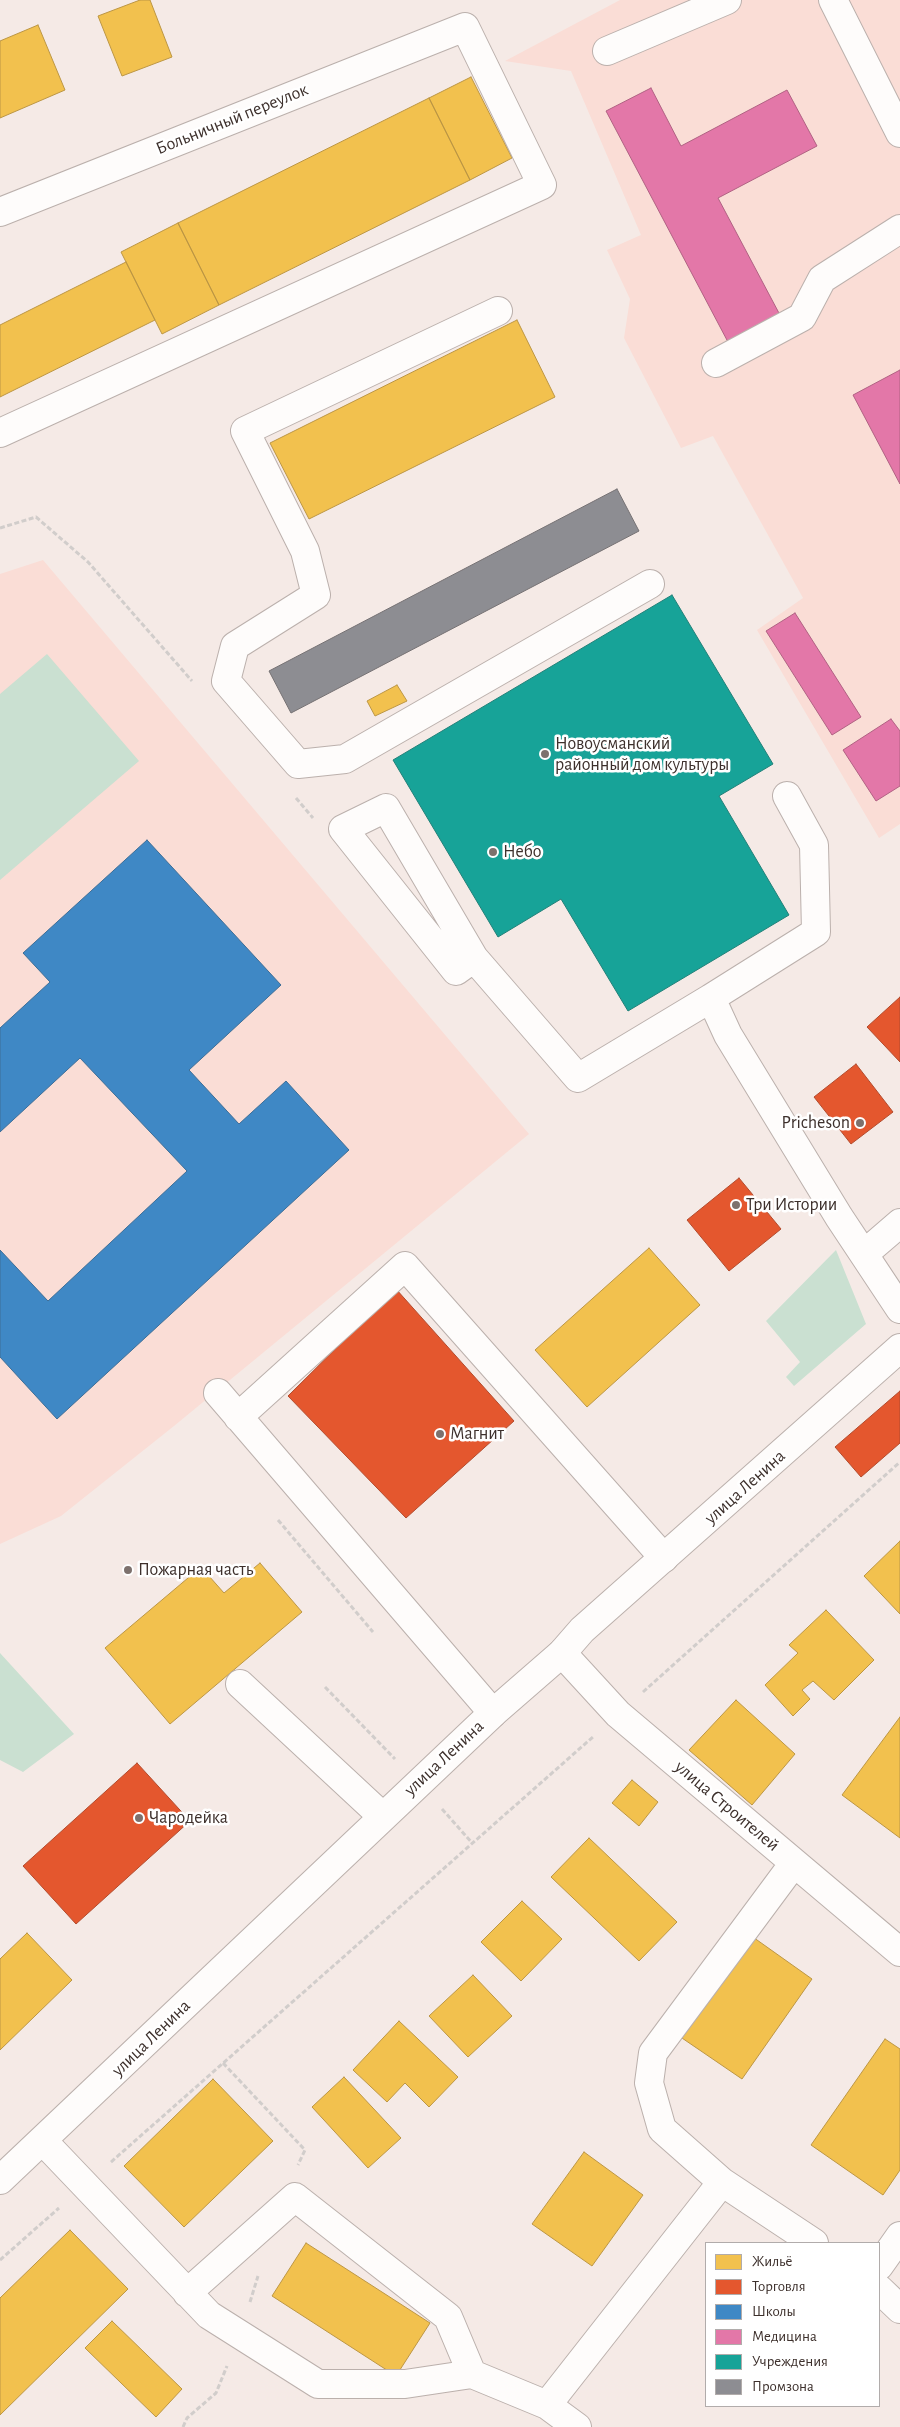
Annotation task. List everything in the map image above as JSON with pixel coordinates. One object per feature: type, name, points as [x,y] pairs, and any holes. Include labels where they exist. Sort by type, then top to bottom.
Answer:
[{"type":"main road","points":[[606,51],[727,0]]},
{"type":"main road","points":[[833,0],[900,133]]},
{"type":"main road","name":"Больничный переулок","points":[[0,212],[465,27],[542,185],[0,433]]},
{"type":"main road","points":[[716,362],[802,317],[822,279],[900,229]]},
{"type":"main road","points":[[498,311],[245,431],[305,551],[316,595],[235,646],[226,681],[298,764],[346,759],[650,584]]},
{"type":"main road","points":[[474,958],[456,971],[343,829],[386,808],[474,958],[578,1078],[816,932],[814,845],[787,796]]},
{"type":"main road","points":[[711,998],[728,1035],[900,1309]]},
{"type":"main road","points":[[864,1254],[900,1223]]},
{"type":"main road","points":[[238,1418],[405,1266],[664,1558]]},
{"type":"main road","name":"улица Ленина","points":[[0,2180],[44,2141],[382,1816],[493,1713],[562,1653],[582,1630],[900,1348]]},
{"type":"main road","points":[[218,1393],[493,1713]]},
{"type":"main road","name":"улица Строителей","points":[[562,1653],[618,1714],[794,1863],[897,1942]]},
{"type":"main road","points":[[240,1684],[382,1816]]},
{"type":"main road","points":[[794,1863],[653,2053],[649,2083],[662,2129],[722,2182],[812,2242]]},
{"type":"main road","points":[[44,2141],[209,2316],[318,2384],[405,2384],[472,2374],[547,2405],[577,2427]]},
{"type":"main road","points":[[547,2405],[722,2182]]},
{"type":"main road","points":[[187,2292],[295,2197],[448,2317],[472,2374]]},
{"type":"main road","points":[[880,2265],[900,2236]]},
{"type":"main road","points":[[880,2290],[900,2309]]},
{"type":"path","points":[[0,2260],[900,1462]]},
{"type":"path","points":[[274,1514],[373,1632]]},
{"type":"shaded area","points":[[620,0],[900,0],[900,824],[879,838],[757,630],[803,598],[713,436],[681,448],[624,338],[630,299],[607,250],[641,235],[571,71],[505,61]]},
{"type":"shaded area","points":[[43,560],[529,1134],[174,1426],[61,1516],[0,1544],[0,574]]},
{"type":"green space","points":[[47,654],[139,761],[0,880],[0,694]]},
{"type":"green space","points":[[836,1250],[866,1324],[794,1386],[786,1377],[800,1362],[766,1321]]},
{"type":"green space","points":[[0,1653],[74,1734],[23,1772],[0,1760]]},
{"type":"building: Жильё","points":[[140,0],[150,0],[172,57],[122,76],[98,16]]},
{"type":"building: Жильё","points":[[38,25],[65,90],[0,118],[0,41]]},
{"type":"building: Жильё","points":[[471,77],[512,158],[470,180],[429,98]]},
{"type":"building: Жильё","points":[[429,98],[470,180],[219,305],[178,223]]},
{"type":"building: Жильё","points":[[178,223],[219,305],[162,334],[121,252]]},
{"type":"building: Жильё","points":[[126,262],[155,320],[0,397],[0,325]]},
{"type":"building: Жильё","points":[[517,320],[555,397],[309,519],[270,443]]},
{"type":"building: Жильё","points":[[397,685],[407,701],[375,716],[367,701]]},
{"type":"building: Жильё","points":[[649,1248],[700,1305],[587,1407],[535,1350]]},
{"type":"building: Жильё","points":[[900,1541],[900,1614],[864,1576]]},
{"type":"building: Жильё","points":[[260,1563],[302,1612],[170,1724],[105,1648],[201,1567],[224,1593]]},
{"type":"building: Жильё","points":[[826,1610],[874,1660],[834,1700],[813,1681],[802,1690],[810,1699],[793,1716],[765,1685],[798,1653],[789,1645]]},
{"type":"building: Жильё","points":[[736,1700],[795,1754],[752,1805],[689,1750]]},
{"type":"building: Жильё","points":[[900,1717],[900,1838],[842,1795]]},
{"type":"building: Жильё","points":[[632,1780],[658,1802],[639,1826],[612,1803]]},
{"type":"building: Жильё","points":[[589,1838],[677,1922],[639,1961],[551,1877]]},
{"type":"building: Жильё","points":[[522,1901],[562,1939],[521,1981],[481,1942]]},
{"type":"building: Жильё","points":[[27,1933],[72,1980],[0,2050],[0,1959]]},
{"type":"building: Жильё","points":[[750,1935],[812,1979],[742,2079],[679,2036]]},
{"type":"building: Жильё","points":[[473,1975],[512,2016],[468,2057],[429,2016]]},
{"type":"building: Жильё","points":[[399,2021],[458,2077],[429,2107],[405,2083],[387,2102],[353,2070]]},
{"type":"building: Жильё","points":[[885,2039],[900,2049],[900,2170],[883,2195],[811,2145]]},
{"type":"building: Жильё","points":[[344,2077],[401,2138],[368,2168],[312,2107]]},
{"type":"building: Жильё","points":[[213,2079],[273,2141],[184,2227],[124,2166]]},
{"type":"building: Жильё","points":[[584,2152],[643,2195],[592,2266],[532,2224]]},
{"type":"building: Жильё","points":[[70,2230],[128,2289],[0,2415],[0,2298]]},
{"type":"building: Жильё","points":[[306,2243],[430,2323],[396,2376],[272,2296]]},
{"type":"building: Жильё","points":[[112,2321],[182,2389],[156,2417],[85,2348]]},
{"type":"building: Торговля","points":[[900,997],[900,1062],[867,1027]]},
{"type":"building: Торговля","points":[[856,1064],[893,1112],[851,1144],[814,1097]]},
{"type":"building: Торговля","points":[[739,1178],[781,1229],[729,1271],[687,1220]]},
{"type":"building: Торговля","points":[[396,1289],[514,1421],[406,1518],[288,1396]]},
{"type":"building: Торговля","points":[[900,1391],[900,1443],[861,1477],[835,1447]]},
{"type":"building: Торговля","points":[[137,1763],[190,1821],[76,1924],[23,1866]]},
{"type":"building: Школы","points":[[147,840],[281,985],[189,1070],[239,1124],[286,1081],[349,1150],[57,1419],[0,1357],[0,1250],[48,1301],[187,1171],[80,1058],[0,1132],[0,1028],[50,982],[23,953]]},
{"type":"building: Медицина","points":[[651,88],[681,146],[787,90],[817,146],[718,198],[780,315],[728,342],[606,111]]},
{"type":"building: Медицина","points":[[900,370],[900,484],[853,395]]},
{"type":"building: Медицина","points":[[795,613],[861,717],[832,735],[766,631]]},
{"type":"building: Медицина","points":[[891,719],[900,731],[900,786],[876,801],[843,750]]},
{"type":"building: Учреждения","points":[[672,595],[773,764],[719,796],[789,915],[628,1011],[561,899],[498,937],[393,760]]},
{"type":"building: Промзона","points":[[617,489],[639,531],[291,713],[269,671]]},
{"type":"place","name":"Новоусманский районный дом культуры","points":[[545,754]]},
{"type":"place","name":"Небо","points":[[493,852]]},
{"type":"place","name":"Pricheson","points":[[860,1123]]},
{"type":"place","name":"Три Истории","points":[[736,1205]]},
{"type":"place","name":"Магнит","points":[[440,1434]]},
{"type":"place","name":"Пожарная часть","points":[[128,1570]]},
{"type":"place","name":"Чародейка","points":[[139,1818]]}]
